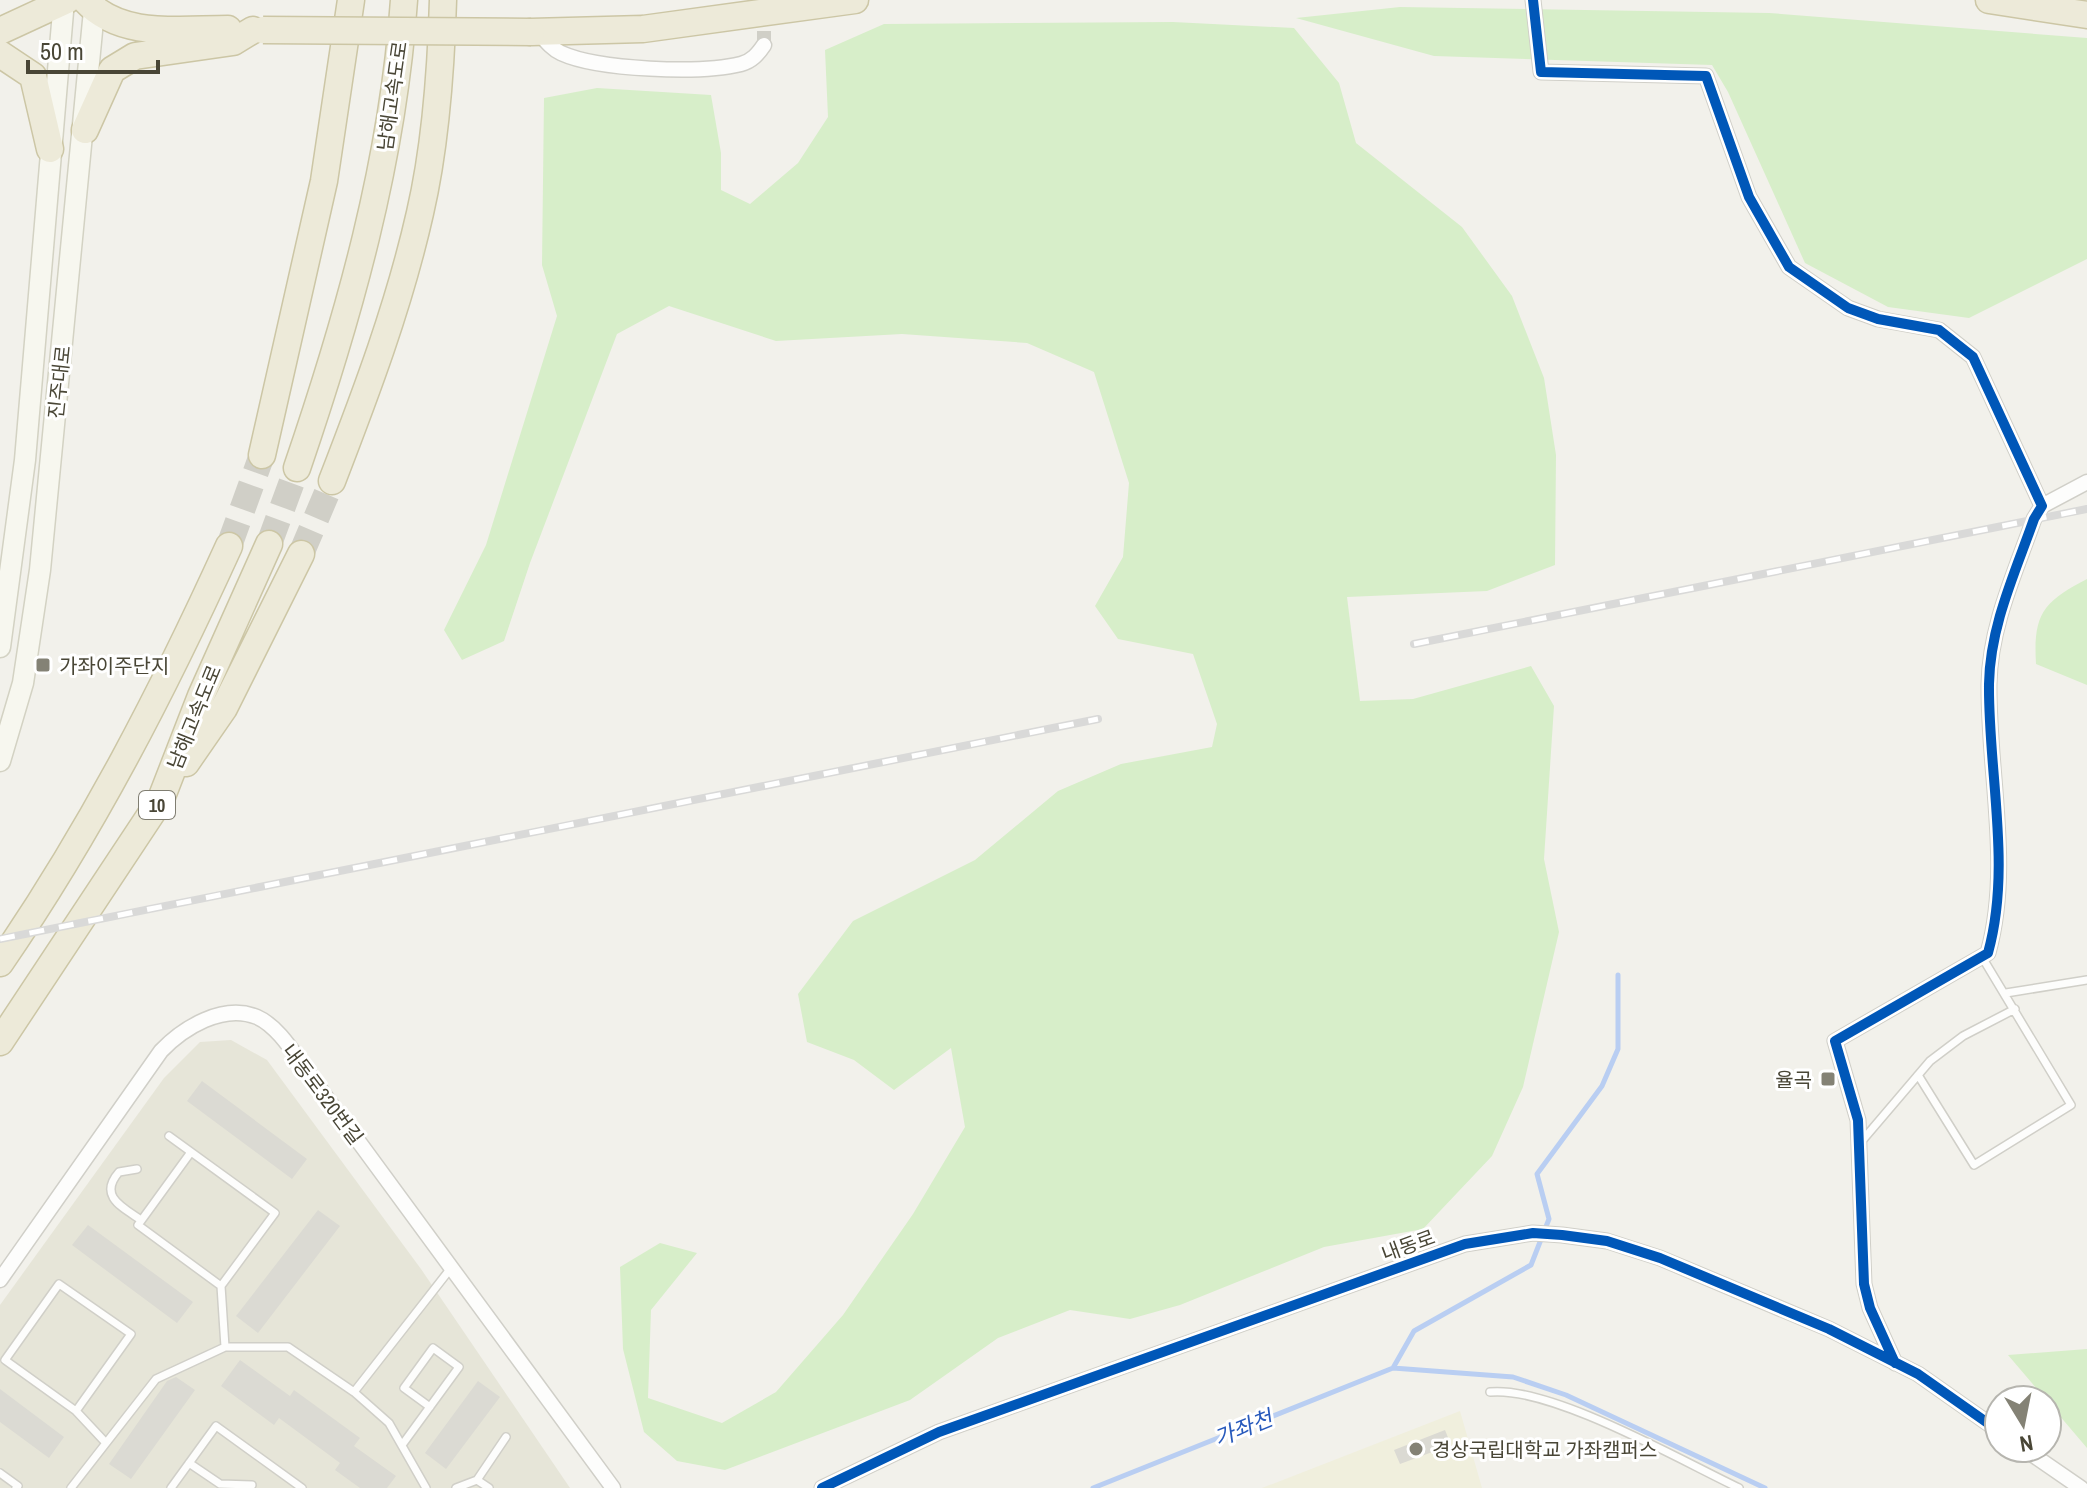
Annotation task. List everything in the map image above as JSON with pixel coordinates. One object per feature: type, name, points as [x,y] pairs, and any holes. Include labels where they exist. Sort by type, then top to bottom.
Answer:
[{"type":"highway","points":[[262,455],[324,181],[351,0]]},
{"type":"highway","name":"남해고속도로","points":[[297,468],[332,365],[368,229],[400,60],[404,0]]},
{"type":"highway","points":[[332,481],[381,350],[421,211],[440,77],[443,0]]},
{"type":"highway","points":[[0,31],[78,2],[135,28],[534,32],[643,29],[855,0]]},
{"type":"highway","points":[[1989,0],[2087,15]]},
{"type":"highway","points":[[85,130],[112,70],[135,56],[233,42],[258,30]]},
{"type":"highway","points":[[0,54],[33,76],[50,149]]},
{"type":"highway","name":"남해고속도로","points":[[0,1042],[161,799],[201,696],[269,544]]},
{"type":"highway","name":"남해고속도로","points":[[0,963],[108,789],[168,679],[229,546]]},
{"type":"highway","points":[[161,799],[224,708],[301,554]]},
{"type":"street","points":[[1533,0],[1541,72],[1706,76],[1728,148],[1749,197],[1789,267],[1848,308],[1878,319],[1939,330],[1973,357],[2042,506]]},
{"type":"street","name":"진주대로","points":[[0,761],[23,683],[40,570],[85,130],[78,2]]},
{"type":"street","name":"진주대로","points":[[0,647],[6,565],[25,460],[50,149],[78,2]]},
{"type":"street","points":[[534,32],[561,53],[615,65],[682,69],[741,64],[755,58],[764,45]]},
{"type":"street","points":[[1895,1363],[1870,1308],[1864,1284],[1858,1120],[1835,1041],[1988,953],[1994,932],[1997,862],[1989,683],[2000,611],[2034,519],[2042,506],[2087,482]]},
{"type":"street","name":"내동로320번길","points":[[0,1280],[161,1051],[180,1032],[199,1022],[240,1014],[258,1017],[279,1034],[613,1488]]},
{"type":"street","name":"내동로","points":[[822,1488],[939,1432],[1465,1244],[1533,1233],[1607,1241],[1660,1258],[1767,1301],[1895,1363],[1983,1421]]},
{"type":"street","points":[[2046,1464],[2081,1488]]},
{"type":"lane","points":[[1918,1075],[1974,1165],[2071,1105],[1982,957]]},
{"type":"lane","points":[[2006,993],[2087,980]]},
{"type":"lane","points":[[1859,1144],[1918,1075],[1963,1036],[2015,1009]]},
{"type":"lane","points":[[169,1136],[275,1213],[221,1286],[225,1347]]},
{"type":"lane","points":[[191,1152],[138,1225],[221,1286]]},
{"type":"lane","points":[[137,1169],[119,1172],[112,1180],[109,1192],[114,1201],[141,1220]]},
{"type":"lane","points":[[354,1392],[452,1266]]},
{"type":"lane","points":[[76,1411],[131,1334],[59,1284],[5,1360],[76,1411],[106,1443]]},
{"type":"lane","points":[[71,1488],[156,1379],[225,1347],[288,1347],[354,1392],[389,1423],[426,1488]]},
{"type":"lane","points":[[402,1445],[430,1407],[459,1367],[433,1348],[404,1388],[430,1407]]},
{"type":"lane","points":[[1490,1392],[1507,1390],[1566,1406],[1739,1488]]},
{"type":"lane","points":[[171,1488],[216,1426],[302,1488]]},
{"type":"lane","points":[[456,1488],[477,1480],[506,1437]]},
{"type":"lane","points":[[189,1463],[220,1484],[252,1485]]},
{"type":"lane","points":[[0,1473],[19,1487]]},
{"type":"lane","points":[[477,1480],[489,1488]]},
{"type":"shaded area","points":[[231,1040],[267,1060],[421,1269],[570,1488],[0,1488],[0,1305],[164,1078],[200,1042]]},
{"type":"shaded area","name":"경상국립대학교 가좌캠퍼스","points":[[1460,1411],[1482,1488],[1262,1488]]},
{"type":"green space","points":[[1400,7],[1769,13],[2087,38],[2087,259],[1969,318],[1888,307],[1805,263],[1728,92],[1712,65],[1434,56],[1296,18]]},
{"type":"green space","points":[[1173,22],[1294,28],[1339,83],[1356,143],[1462,227],[1512,296],[1544,378],[1556,455],[1555,565],[1487,591],[1347,597],[1360,701],[1413,699],[1531,666],[1554,706],[1544,859],[1559,932],[1523,1087],[1492,1156],[1423,1229],[1324,1247],[1180,1305],[1130,1319],[1070,1310],[998,1338],[910,1400],[725,1470],[677,1461],[644,1432],[623,1349],[620,1267],[660,1243],[697,1253],[651,1310],[648,1398],[722,1423],[776,1392],[843,1315],[913,1214],[965,1127],[951,1048],[894,1090],[854,1060],[807,1042],[798,994],[853,921],[975,860],[1058,791],[1121,764],[1212,747],[1217,724],[1193,654],[1118,639],[1095,606],[1123,557],[1129,483],[1094,372],[1027,343],[902,334],[776,341],[669,306],[617,334],[530,563],[504,641],[462,660],[444,630],[486,545],[557,316],[542,265],[544,98],[597,88],[711,95],[721,153],[721,190],[750,204],[798,163],[828,117],[825,50],[884,24]]},
{"type":"green space","points":[[2087,579],[2087,685],[2036,664],[2036,647],[2039,621],[2044,611],[2060,595]]},
{"type":"green space","points":[[2087,1349],[2087,1448],[2063,1420],[2063,1384],[2033,1384],[2008,1355]]},
{"type":"building","points":[[202,1081],[307,1159],[292,1179],[187,1101]]},
{"type":"building","points":[[318,1210],[340,1226],[258,1333],[236,1316]]},
{"type":"building","points":[[88,1225],[193,1302],[177,1323],[72,1245]]},
{"type":"building","points":[[240,1360],[290,1396],[294,1390],[360,1438],[354,1446],[396,1476],[387,1488],[360,1488],[335,1470],[340,1463],[279,1418],[274,1425],[221,1386]]},
{"type":"building","points":[[176,1377],[195,1390],[131,1479],[109,1464],[167,1381]]},
{"type":"building","points":[[478,1381],[500,1397],[446,1469],[425,1453]]},
{"type":"building","points":[[0,1389],[64,1437],[49,1458],[0,1422]]},
{"type":"building","points":[[1445,1430],[1451,1445],[1400,1464],[1394,1450]]},
{"type":"waterway","points":[[1393,1368],[1414,1331],[1531,1265],[1549,1219],[1537,1174],[1602,1086],[1618,1049],[1618,975]]},
{"type":"waterway","name":"가좌천","points":[[1093,1488],[1393,1368],[1513,1377],[1566,1395],[1765,1488]]},
{"type":"tunnel","points":[[764,10],[764,45]]},
{"type":"tunnel","points":[[229,546],[262,455]]},
{"type":"tunnel","points":[[269,544],[297,468]]},
{"type":"tunnel","points":[[301,554],[332,481]]},
{"type":"railway","points":[[1414,644],[2087,509]]},
{"type":"railway","points":[[0,939],[1098,719]]},
{"type":"cycle path","points":[[1533,0],[1541,72],[1706,76],[1749,197],[1789,267],[1848,308],[1878,319],[1939,330],[1973,357],[2042,506],[2034,519],[2005,600],[1990,662],[1990,717],[1999,853],[1995,920],[1988,953],[1835,1041],[1858,1120],[1864,1284],[1870,1308],[1895,1363]]},
{"type":"cycle path","points":[[822,1488],[939,1432],[1465,1244],[1533,1233],[1607,1241],[1660,1258],[1829,1329],[1918,1374],[1983,1420]]},
{"type":"place","name":"가좌이주단지","points":[[43,665]]},
{"type":"place","name":"율곡","points":[[1828,1079]]},
{"type":"place","name":"경상국립대학교 가좌캠퍼스","points":[[1416,1449]]}]
